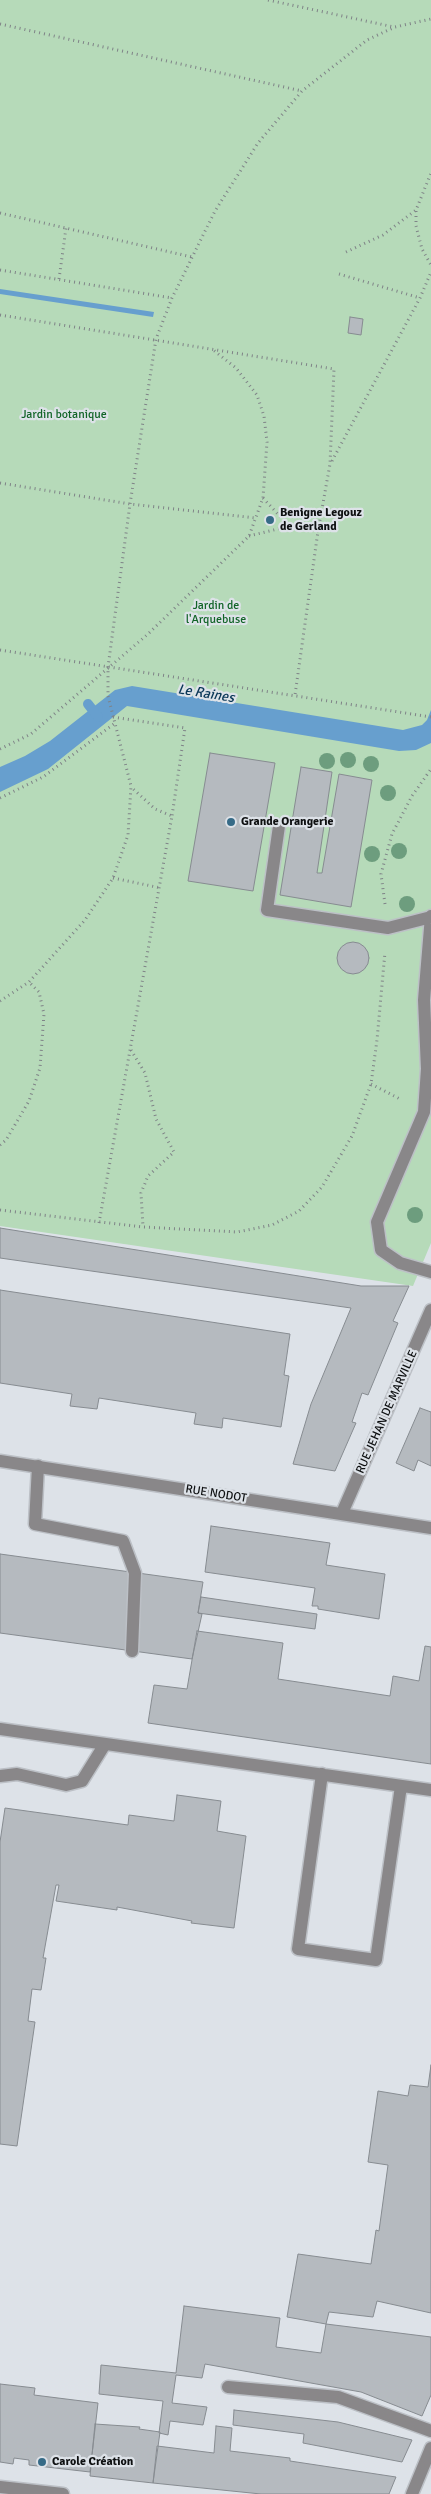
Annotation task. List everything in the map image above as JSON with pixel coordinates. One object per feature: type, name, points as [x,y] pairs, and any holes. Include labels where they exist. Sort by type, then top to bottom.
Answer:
[{"type":"street","points":[[279,826],[267,910],[388,928],[431,917],[424,1000],[427,1069],[424,1112],[377,1222],[381,1250],[400,1263],[431,1272]]},
{"type":"street","name":"RUE JEHAN DE MARVILLE","points":[[342,1513],[431,1310]]},
{"type":"street","name":"RUE NODOT","points":[[0,1461],[431,1528]]},
{"type":"street","points":[[38,1466],[35,1524],[123,1541],[135,1573],[132,1651]]},
{"type":"street","points":[[0,1729],[431,1790]]},
{"type":"street","points":[[0,1776],[17,1774],[66,1785],[82,1781],[105,1744]]},
{"type":"street","points":[[322,1774],[298,1949],[376,1960],[401,1786]]},
{"type":"street","points":[[228,2387],[338,2397],[431,2432]]},
{"type":"street","points":[[412,2494],[431,2448]]},
{"type":"street","points":[[0,2487],[63,2494]]},
{"type":"path","points":[[268,0],[395,27]]},
{"type":"path","points":[[0,1001],[29,982],[85,920],[113,878],[128,835],[131,786],[108,696],[108,667],[130,504],[156,339],[172,298],[215,211],[258,143],[302,91],[367,40],[395,27],[431,18]]},
{"type":"path","points":[[0,24],[302,91]]},
{"type":"path","points":[[431,173],[416,210],[416,226],[422,249],[431,265]]},
{"type":"path","points":[[346,252],[383,234],[416,210]]},
{"type":"path","points":[[0,213],[192,258]]},
{"type":"path","points":[[59,279],[66,228]]},
{"type":"path","points":[[0,270],[172,298]]},
{"type":"path","points":[[330,464],[420,298],[431,272]]},
{"type":"path","points":[[339,274],[420,298]]},
{"type":"path","points":[[0,314],[334,369],[330,464],[318,531],[295,695]]},
{"type":"path","points":[[0,749],[31,734],[148,634],[249,536],[263,498],[267,442],[264,416],[257,395],[236,368],[212,348]]},
{"type":"path","points":[[0,484],[130,504],[256,518]]},
{"type":"path","points":[[263,498],[290,526]]},
{"type":"path","points":[[249,536],[290,526],[318,531]]},
{"type":"path","points":[[0,650],[430,716]]},
{"type":"path","points":[[100,1223],[130,1049],[161,888],[185,728],[113,717]]},
{"type":"path","points":[[0,798],[43,776],[115,723]]},
{"type":"path","points":[[0,1210],[142,1227],[237,1232],[272,1225],[299,1211],[322,1187],[352,1136],[370,1084],[377,1040],[388,928],[381,874],[392,834],[412,796],[431,769]]},
{"type":"path","points":[[131,786],[155,808],[172,816]]},
{"type":"path","points":[[113,878],[161,888]]},
{"type":"path","points":[[0,1145],[6,1140],[29,1101],[40,1068],[44,1014],[39,992],[29,982]]},
{"type":"path","points":[[130,1049],[145,1073],[156,1119],[174,1152],[148,1176],[141,1193],[142,1227]]},
{"type":"path","points":[[370,1084],[424,1112]]},
{"type":"green space","name":"Jardin de l'Arquebuse","points":[[0,0],[431,0],[431,1243],[413,1286],[0,1226]]},
{"type":"water","points":[[0,289],[154,312],[153,317],[0,294]]},
{"type":"water","points":[[132,686],[403,730],[422,725],[427,720],[431,710],[431,743],[416,750],[399,751],[127,706],[48,769],[0,792],[0,767],[25,756],[50,741],[115,690]]},
{"type":"building","points":[[350,317],[363,319],[361,335],[348,333]]},
{"type":"building","name":"Grande Orangerie","points":[[210,753],[275,763],[253,891],[188,881]]},
{"type":"building","points":[[301,767],[332,772],[317,873],[322,873],[339,774],[372,780],[351,907],[280,895]]},
{"type":"building","points":[[353,942],[359,943],[364,947],[368,952],[368,964],[364,969],[359,973],[353,974],[347,973],[342,969],[338,964],[337,958],[338,952],[342,947],[347,943]]},
{"type":"building","points":[[0,1228],[361,1286],[409,1286],[393,1321],[398,1323],[368,1395],[362,1393],[352,1422],[356,1423],[335,1471],[293,1464],[311,1404],[351,1308],[0,1258]]},
{"type":"building","points":[[0,1290],[290,1334],[284,1375],[289,1376],[281,1427],[223,1418],[222,1428],[194,1424],[196,1413],[99,1398],[97,1409],[70,1406],[72,1394],[0,1383]]},
{"type":"building","points":[[420,1408],[431,1412],[431,1466],[418,1460],[414,1471],[396,1463]]},
{"type":"building","points":[[211,1526],[330,1543],[326,1565],[385,1574],[379,1619],[318,1609],[318,1606],[312,1606],[315,1588],[205,1572]]},
{"type":"building","points":[[0,1554],[203,1582],[198,1613],[202,1614],[192,1659],[0,1633]]},
{"type":"building","points":[[201,1597],[317,1614],[315,1629],[198,1613]]},
{"type":"building","points":[[197,1631],[283,1643],[278,1679],[390,1696],[393,1676],[419,1681],[425,1646],[431,1647],[431,1764],[148,1723],[154,1685],[187,1689]]},
{"type":"building","points":[[177,1795],[221,1801],[217,1831],[246,1836],[234,1928],[191,1923],[192,1921],[117,1907],[117,1910],[56,1901],[59,1885],[56,1885],[43,1958],[46,1958],[41,1990],[32,1989],[28,2021],[35,2022],[17,2146],[0,2144],[0,1842],[5,1808],[128,1825],[129,1815],[174,1821]]},
{"type":"building","points":[[431,2065],[431,2313],[377,2301],[373,2317],[329,2312],[326,2324],[287,2317],[298,2254],[371,2264],[376,2230],[379,2231],[388,2165],[368,2162],[378,2091],[408,2096],[410,2085],[428,2087]]},
{"type":"building","points":[[184,2306],[280,2318],[276,2347],[321,2353],[326,2324],[431,2337],[431,2395],[422,2416],[361,2392],[205,2364],[202,2378],[176,2375],[172,2403],[207,2407],[203,2425],[170,2421],[168,2435],[159,2433],[163,2401],[99,2394],[101,2365],[176,2373]]},
{"type":"building","points":[[0,2384],[35,2388],[34,2395],[98,2403],[90,2472],[29,2465],[29,2460],[14,2458],[13,2464],[0,2462]]},
{"type":"building","points":[[234,2410],[338,2422],[412,2440],[402,2462],[303,2443],[304,2434],[233,2425]]},
{"type":"building","points":[[95,2424],[140,2427],[139,2429],[160,2432],[153,2483],[90,2476]]},
{"type":"building","points":[[216,2426],[232,2428],[230,2451],[290,2458],[290,2461],[396,2477],[389,2494],[261,2494],[153,2483],[157,2446],[214,2453]]},
{"type":"waterway","points":[[88,704],[98,717]]},
{"type":"place","name":"Benigne Legouz de Gerland","points":[[270,520]]},
{"type":"place","name":"Grande Orangerie","points":[[231,822]]},
{"type":"place","name":"Carole Création","points":[[42,2462]]},
{"type":"park label","name":"Jardin botanique","points":[[64,415]]},
{"type":"water label","name":"Le Raines","points":[[206,694]]}]
